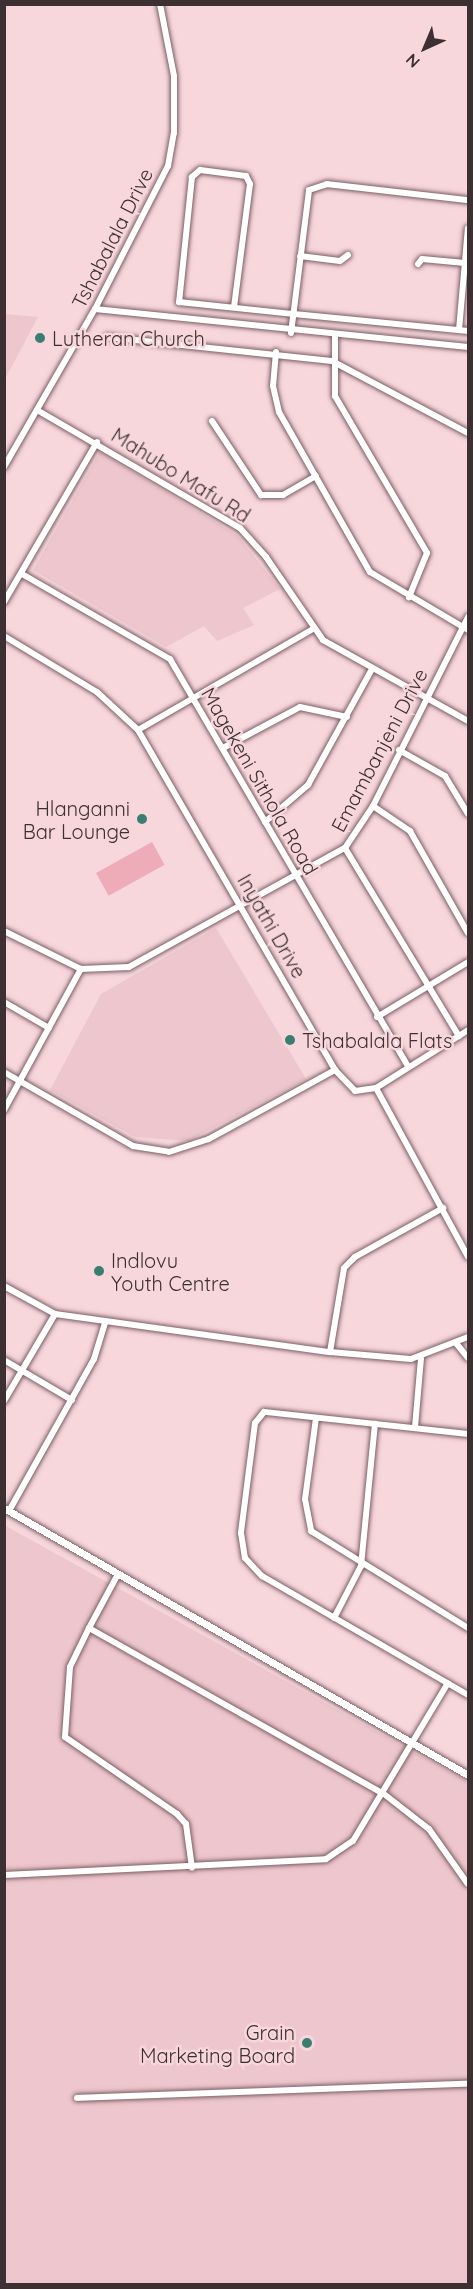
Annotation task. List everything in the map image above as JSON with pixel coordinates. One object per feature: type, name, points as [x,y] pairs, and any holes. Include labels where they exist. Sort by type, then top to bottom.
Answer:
[{"type":"street","name":"Tshabalala Drive","points":[[4,467],[95,309],[171,152],[174,76],[160,4]]},
{"type":"street","points":[[234,308],[250,184],[246,176],[200,170],[192,177],[176,298],[234,308],[468,331]]},
{"type":"street","points":[[291,333],[306,198],[318,185],[468,200]]},
{"type":"street","points":[[459,330],[468,228]]},
{"type":"street","points":[[300,256],[340,261],[348,255]]},
{"type":"street","points":[[418,264],[422,259],[465,262]]},
{"type":"street","points":[[95,309],[291,333],[468,347]]},
{"type":"street","points":[[107,337],[276,352],[332,362],[468,433]]},
{"type":"street","points":[[335,337],[332,362],[338,403],[427,553],[409,597]]},
{"type":"street","points":[[276,352],[273,386],[279,412],[372,575],[466,629]]},
{"type":"street","name":"Mahubo Mafu Rd","points":[[37,410],[97,442],[248,535],[311,630],[371,671],[468,721]]},
{"type":"street","points":[[212,421],[261,495],[283,495],[316,476]]},
{"type":"street","points":[[4,602],[97,442]]},
{"type":"street","name":"Magekeni Sithola Road","points":[[22,574],[158,649],[170,658],[408,1067]]},
{"type":"street","name":"Emambanjeni Drive","points":[[4,930],[81,969],[129,967],[242,907],[345,848],[373,806],[425,698],[466,629],[468,617]]},
{"type":"street","points":[[138,730],[311,630]]},
{"type":"street","name":"Inyathi Drive","points":[[4,636],[97,692],[138,730],[335,1070],[350,1089],[376,1088]]},
{"type":"street","points":[[265,822],[308,785],[371,671]]},
{"type":"street","points":[[223,748],[300,707],[346,717]]},
{"type":"street","points":[[399,750],[445,776],[468,814]]},
{"type":"street","points":[[373,806],[410,831],[468,933]]},
{"type":"street","points":[[345,848],[459,1036]]},
{"type":"street","points":[[377,1017],[468,962]]},
{"type":"street","points":[[4,1110],[81,969]]},
{"type":"street","points":[[4,1002],[49,1028]]},
{"type":"street","points":[[468,1030],[376,1088],[468,1257]]},
{"type":"street","points":[[4,1072],[133,1146],[169,1152],[209,1139],[335,1070]]},
{"type":"street","points":[[330,1352],[344,1268],[355,1257],[443,1209]]},
{"type":"street","points":[[4,1286],[55,1314],[105,1323],[330,1352],[421,1358],[468,1337]]},
{"type":"street","points":[[4,1401],[55,1314]]},
{"type":"street","points":[[105,1323],[72,1400],[7,1509],[468,1775]]},
{"type":"street","points":[[456,1343],[468,1358]]},
{"type":"street","points":[[415,1427],[421,1358]]},
{"type":"street","points":[[4,1360],[72,1400]]},
{"type":"street","points":[[468,1434],[264,1412],[256,1419],[242,1545],[262,1576],[468,1695]]},
{"type":"street","points":[[316,1418],[306,1522],[318,1538],[361,1566],[468,1628]]},
{"type":"street","points":[[334,1618],[361,1566],[375,1425]]},
{"type":"street","points":[[118,1574],[70,1667],[65,1737],[177,1814],[186,1824],[192,1868]]},
{"type":"street","points":[[89,1628],[384,1794],[429,1829],[468,1884]]},
{"type":"street","points":[[4,1875],[192,1868],[326,1859],[353,1841],[384,1794],[448,1683]]},
{"type":"street","points":[[78,2098],[468,2084]]},
{"type":"shaded area","points":[[4,314],[38,317],[5,379]]},
{"type":"shaded area","points":[[100,452],[237,535],[280,589],[243,608],[254,625],[217,641],[204,626],[166,647],[33,570]]},
{"type":"shaded area","points":[[152,842],[165,865],[109,896],[96,873]]},
{"type":"shaded area","points":[[216,928],[306,1079],[188,1141],[135,1137],[50,1090],[101,994]]},
{"type":"shaded area","points":[[4,1525],[468,1782],[468,2284],[5,2284]]},
{"type":"place","name":"Lutheran Church","points":[[40,338]]},
{"type":"place","name":"Hlanganni Bar Lounge","points":[[142,819]]},
{"type":"place","name":"Tshabalala Flats","points":[[290,1040]]},
{"type":"place","name":"Indlovu Youth Centre","points":[[99,1271]]},
{"type":"place","name":"Grain Marketing Board","points":[[307,2043]]}]
